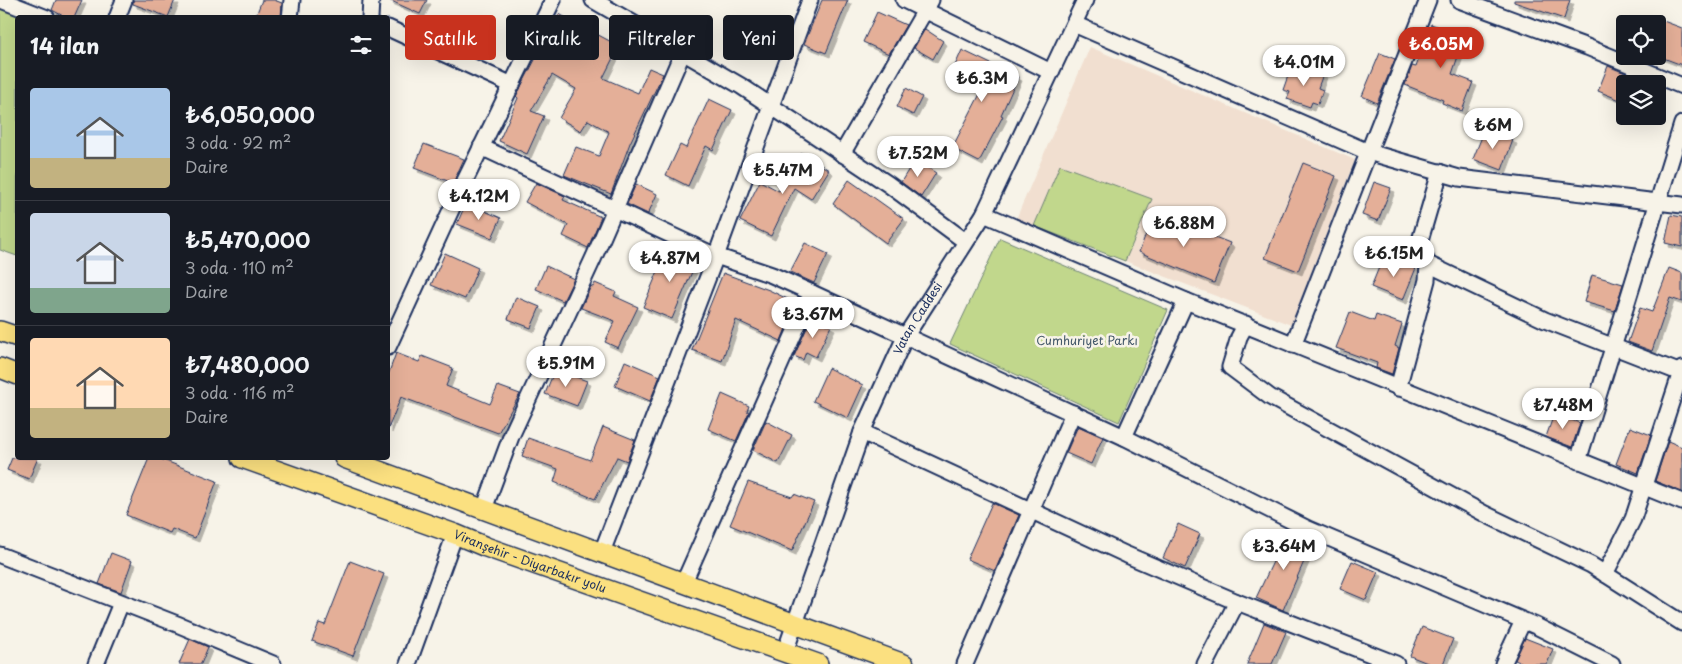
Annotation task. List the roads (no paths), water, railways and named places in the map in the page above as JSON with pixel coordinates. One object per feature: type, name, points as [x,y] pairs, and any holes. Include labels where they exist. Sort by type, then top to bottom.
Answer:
[{"type":"main road","points":[[0,331],[15,337]]},
{"type":"main road","points":[[0,368],[15,374]]},
{"type":"main road","name":"Viranşehir - Diyarbakır yolu","points":[[248,460],[455,534],[486,547],[818,664]]},
{"type":"main road","points":[[349,460],[904,664]]},
{"type":"street","points":[[0,0],[39,15]]},
{"type":"street","points":[[118,15],[124,0]]},
{"type":"street","points":[[290,15],[292,0]]},
{"type":"street","points":[[370,15],[371,0]]},
{"type":"street","points":[[390,343],[481,147],[553,0]]},
{"type":"street","points":[[593,0],[618,15]]},
{"type":"street","points":[[602,552],[716,256],[810,0]]},
{"type":"street","points":[[904,0],[928,5],[1051,72]]},
{"type":"street","name":"Vatan Caddesi","points":[[785,652],[862,432],[905,337],[984,214],[1085,0]]},
{"type":"street","points":[[1292,344],[1428,0]]},
{"type":"street","points":[[1459,0],[1587,47],[1682,86]]},
{"type":"street","points":[[842,154],[928,5]]},
{"type":"street","points":[[1074,24],[1368,152],[1459,178],[1682,205]]},
{"type":"street","points":[[390,29],[460,59],[512,85]]},
{"type":"street","points":[[484,509],[512,434],[679,60]]},
{"type":"street","points":[[693,60],[740,86],[771,106],[888,184],[965,241]]},
{"type":"street","points":[[1578,461],[1660,202],[1682,124]]},
{"type":"street","points":[[481,147],[716,256],[772,275],[812,293],[1124,436],[1308,529],[1523,621],[1612,664]]},
{"type":"street","points":[[1398,388],[1427,280],[1428,264],[1419,244],[1440,172]]},
{"type":"street","points":[[984,214],[1186,301],[1682,502]]},
{"type":"street","points":[[1428,264],[1545,320],[1681,371],[1633,519],[1605,574]]},
{"type":"street","points":[[684,582],[812,293]]},
{"type":"street","points":[[1124,436],[1186,301]]},
{"type":"street","points":[[1246,324],[1239,337],[1230,366],[1270,398],[1486,514],[1591,565],[1682,623]]},
{"type":"street","points":[[965,664],[1073,413]]},
{"type":"street","points":[[862,432],[1127,555],[1237,602],[1396,664]]},
{"type":"street","points":[[408,664],[455,534]]},
{"type":"street","points":[[0,555],[177,624],[273,664]]},
{"type":"street","points":[[1206,664],[1237,602]]},
{"type":"street","points":[[96,664],[121,603]]},
{"type":"street","points":[[1503,664],[1523,621]]},
{"type":"park label","name":"Cumhuriyet Parkı","points":[[1087,341]]}]
